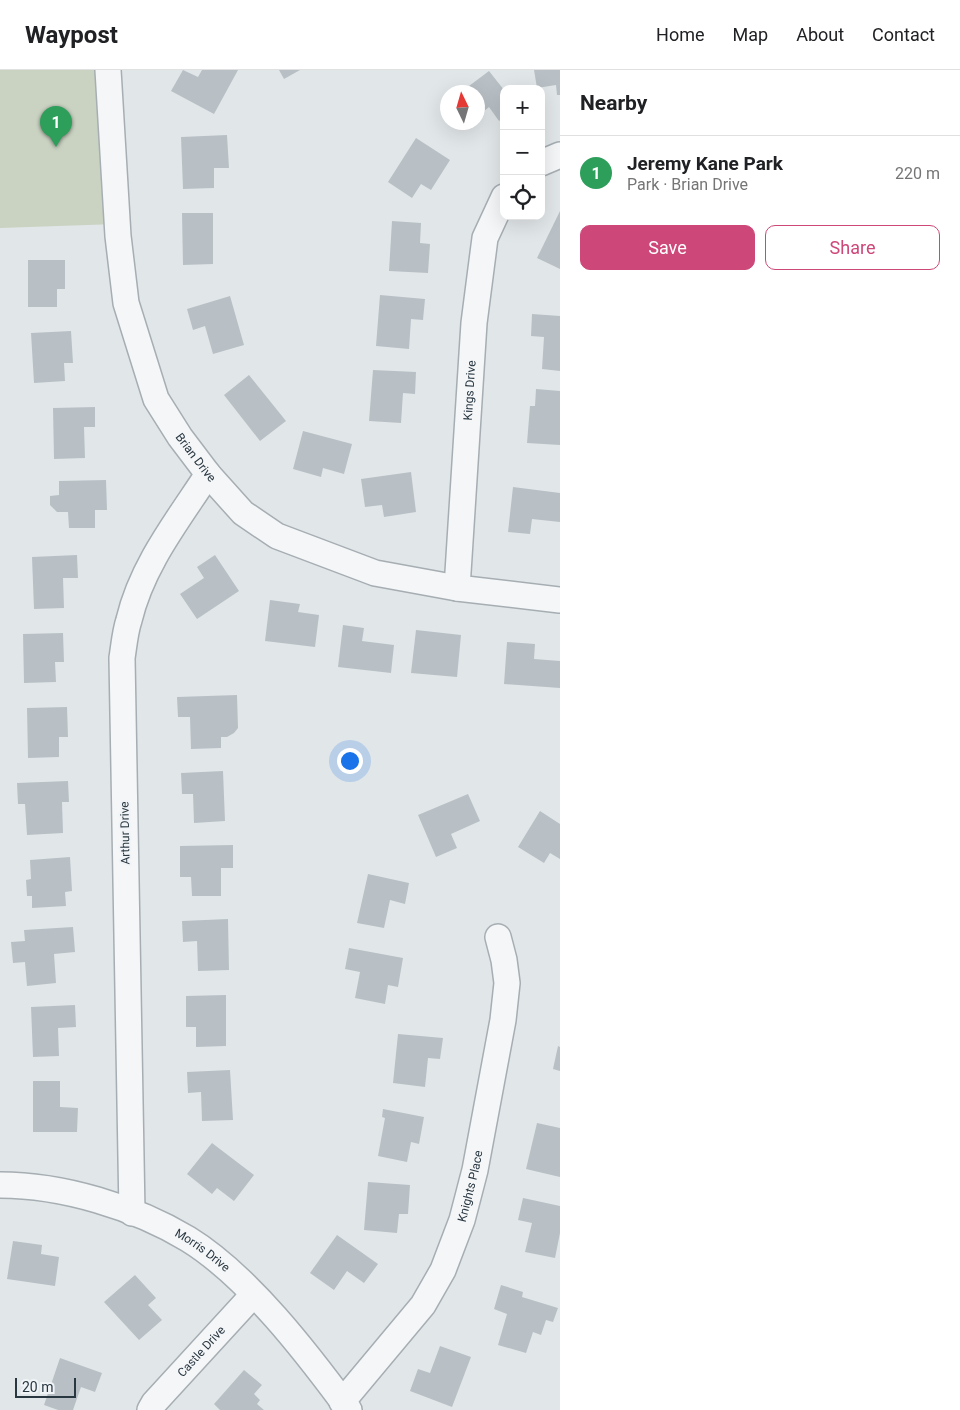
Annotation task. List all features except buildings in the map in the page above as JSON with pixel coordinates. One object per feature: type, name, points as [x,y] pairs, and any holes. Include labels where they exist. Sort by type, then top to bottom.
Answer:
[{"type":"street","name":"Brian Drive","points":[[108,70],[118,236],[126,303],[156,399],[180,437],[208,474],[243,512],[277,536],[374,573],[457,588],[560,600]]},
{"type":"street","points":[[545,161],[560,155]]},
{"type":"street","name":"Kings Drive","points":[[457,588],[474,323],[485,238],[500,206]]},
{"type":"street","name":"Arthur Drive","points":[[132,1212],[122,658],[128,620],[139,588],[156,553],[208,474]]},
{"type":"street","name":"Knights Place","points":[[346,1406],[424,1304],[443,1270],[462,1220],[475,1170],[503,1020],[507,983],[498,937]]},
{"type":"street","name":"Morris Drive","points":[[0,1185],[18,1185],[67,1192],[113,1204],[188,1239],[215,1259],[276,1318],[346,1406]]},
{"type":"street","name":"Castle Drive","points":[[150,1410],[253,1295]]},
{"type":"green space","points":[[0,70],[108,70],[117,224],[0,228]]},
{"type":"place","name":"Jeremy Kane Park","points":[[56,147]]}]
